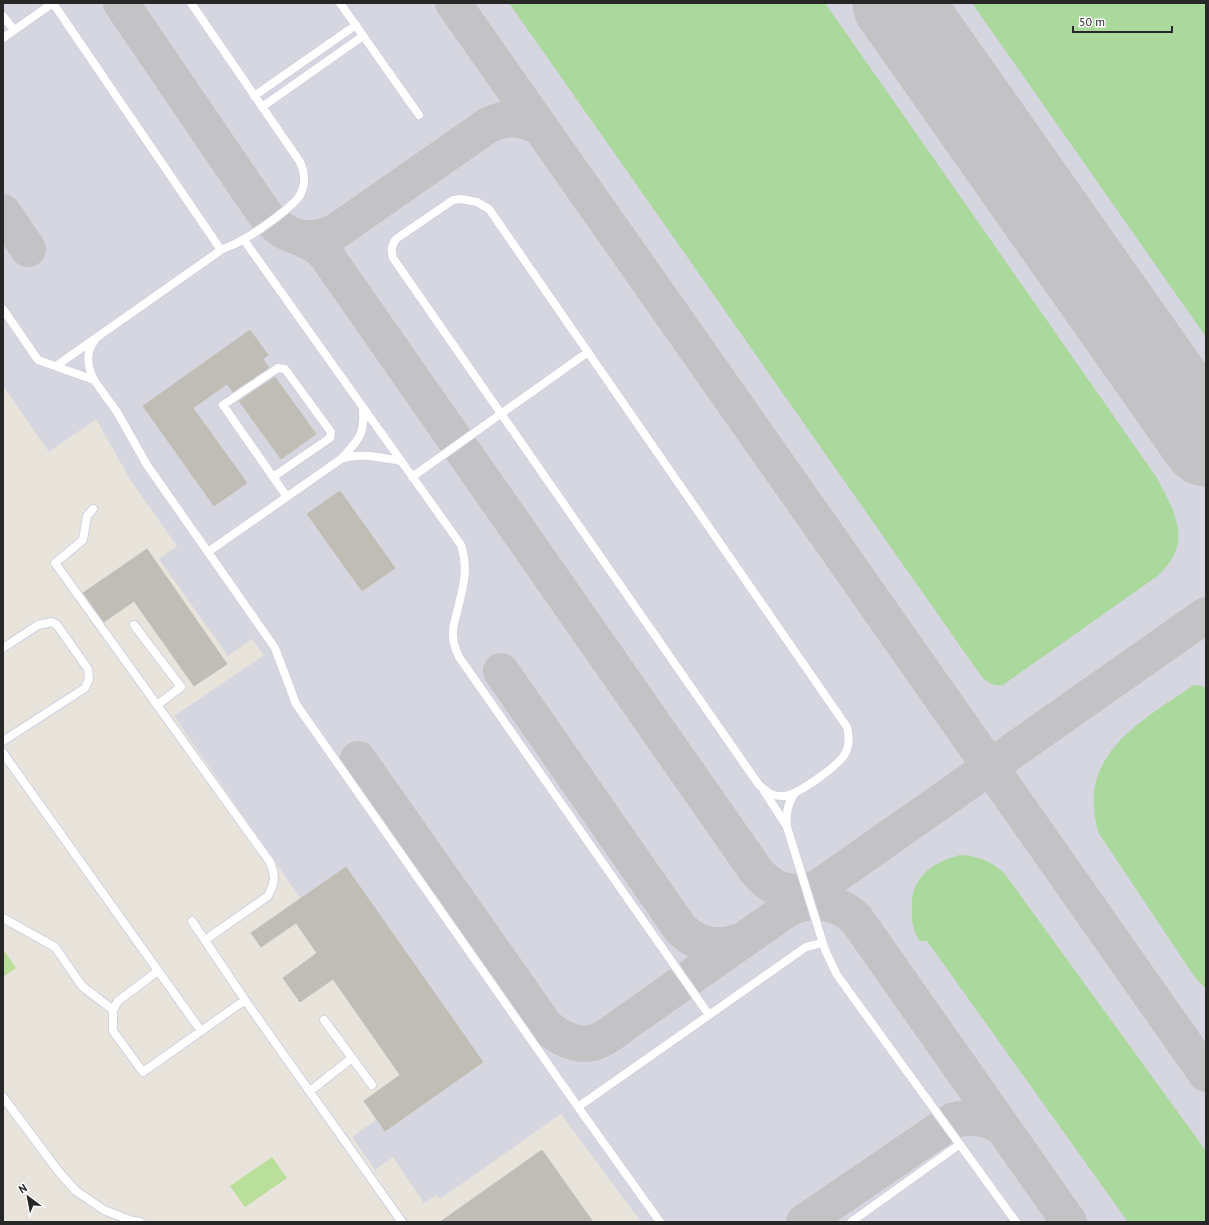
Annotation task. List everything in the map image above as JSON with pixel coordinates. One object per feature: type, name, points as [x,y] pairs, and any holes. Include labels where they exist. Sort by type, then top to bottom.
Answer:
[{"type":"lane","points":[[3,38],[53,3],[221,250]]},
{"type":"lane","points":[[56,366],[221,250],[244,240],[288,208],[300,195],[304,179],[304,170],[300,162],[191,3]]},
{"type":"lane","points":[[340,3],[418,115]]},
{"type":"lane","points":[[3,16],[14,30]]},
{"type":"lane","points":[[254,96],[356,25]]},
{"type":"lane","points":[[262,107],[363,36]]},
{"type":"lane","points":[[788,827],[393,258],[391,251],[392,244],[396,239],[453,200],[469,200],[484,205],[489,209],[847,727],[849,743],[842,758],[837,765],[794,794],[789,801],[786,818],[822,943],[830,964],[837,975],[1016,1222]]},
{"type":"lane","points":[[244,240],[461,545],[465,557],[464,584],[452,635],[458,657],[709,1015]]},
{"type":"lane","points":[[3,309],[38,360],[94,380]]},
{"type":"lane","points":[[97,338],[90,346],[88,369],[117,412],[147,465],[275,648],[296,704],[660,1222]]},
{"type":"lane","points":[[412,477],[588,352]]},
{"type":"lane","points":[[273,477],[330,438],[331,432],[285,369],[278,368],[223,405],[273,477],[287,497]]},
{"type":"lane","points":[[208,552],[341,459],[362,434],[364,421],[363,407]]},
{"type":"lane","points":[[341,459],[349,456],[362,456],[401,461]]},
{"type":"lane","points":[[93,509],[87,516],[83,540],[55,563],[270,862],[274,874],[273,886],[268,896],[204,940]]},
{"type":"lane","points":[[3,648],[38,625],[52,622],[57,625],[88,670],[89,679],[85,688],[3,742]]},
{"type":"lane","points":[[134,625],[181,687],[157,705]]},
{"type":"lane","points":[[3,753],[201,1031]]},
{"type":"lane","points":[[760,785],[767,792],[775,796],[794,794]]},
{"type":"lane","points":[[3,918],[55,947],[82,986],[113,1010]]},
{"type":"lane","points":[[192,921],[245,1000],[402,1222]]},
{"type":"lane","points":[[578,1107],[806,947],[822,943]]},
{"type":"lane","points":[[158,971],[118,1001],[113,1010],[113,1030],[143,1072],[245,1000]]},
{"type":"lane","points":[[324,1020],[372,1085]]},
{"type":"lane","points":[[310,1091],[352,1058]]},
{"type":"lane","points":[[3,1097],[59,1172],[76,1191],[104,1210],[132,1221],[140,1222]]},
{"type":"lane","points":[[852,1222],[960,1144]]},
{"type":"shaded area","points":[[3,3],[1206,3],[1206,1222],[641,1222],[561,1114],[440,1199],[437,1195],[424,1203],[393,1157],[375,1170],[352,1137],[376,1120],[364,1101],[400,1075],[333,979],[300,1002],[283,978],[317,953],[296,923],[261,947],[251,933],[300,898],[174,716],[264,655],[252,639],[228,656],[159,559],[177,546],[131,481],[96,419],[49,452],[3,386]]},
{"type":"green space","points":[[509,3],[825,3],[1157,478],[1172,508],[1178,529],[1176,550],[1167,566],[1159,575],[1003,685],[992,684],[984,679]]},
{"type":"green space","points":[[972,3],[1206,3],[1206,337]]},
{"type":"green space","points":[[1194,685],[1206,687],[1206,989],[1194,976],[1098,832],[1094,802],[1094,792],[1098,774],[1118,743],[1147,717]]},
{"type":"green space","points":[[960,855],[984,860],[1000,869],[1005,874],[1206,1151],[1206,1222],[1128,1222],[927,941],[920,941],[914,930],[912,917],[912,897],[916,885],[925,873],[938,863]]},
{"type":"green space","points":[[3,949],[16,968],[3,977]]},
{"type":"green space","points":[[272,1157],[287,1178],[245,1207],[230,1186]]},
{"type":"building","points":[[250,330],[268,355],[263,359],[269,368],[233,392],[227,384],[193,408],[247,483],[214,506],[143,406]]},
{"type":"building","points":[[275,377],[316,434],[281,459],[239,401]]},
{"type":"building","points":[[340,491],[395,568],[362,591],[307,514]]},
{"type":"building","points":[[147,549],[227,664],[194,686],[134,601],[104,622],[83,593]]},
{"type":"building","points":[[346,867],[483,1062],[385,1131],[364,1101],[400,1075],[333,979],[300,1002],[283,978],[317,953],[296,923],[261,947],[251,933]]},
{"type":"building","points":[[542,1150],[593,1222],[440,1222]]},
{"type":"taxiway","points":[[121,3],[264,213],[280,228],[289,234],[298,237],[317,238],[338,230],[487,126],[507,119],[514,119],[528,122],[541,128]]},
{"type":"taxiway","points":[[453,3],[1206,1074]]},
{"type":"taxiway","points":[[3,212],[28,249]]},
{"type":"taxiway","points":[[296,236],[317,246],[326,255],[757,872],[770,884],[784,890],[800,892],[817,888]]},
{"type":"taxiway","points":[[358,759],[545,1025],[556,1034],[570,1041],[585,1044],[593,1043],[612,1033],[1206,615]]},
{"type":"taxiway","points":[[501,671],[680,928],[694,939],[702,943],[726,945],[743,940]]},
{"type":"taxiway","points":[[788,909],[806,903],[825,903],[842,909],[857,920],[1069,1222]]},
{"type":"taxiway","points":[[804,1222],[952,1121],[966,1118],[978,1118],[991,1121],[1003,1128]]},
{"type":"runway","points":[[897,3],[1206,442]]}]
